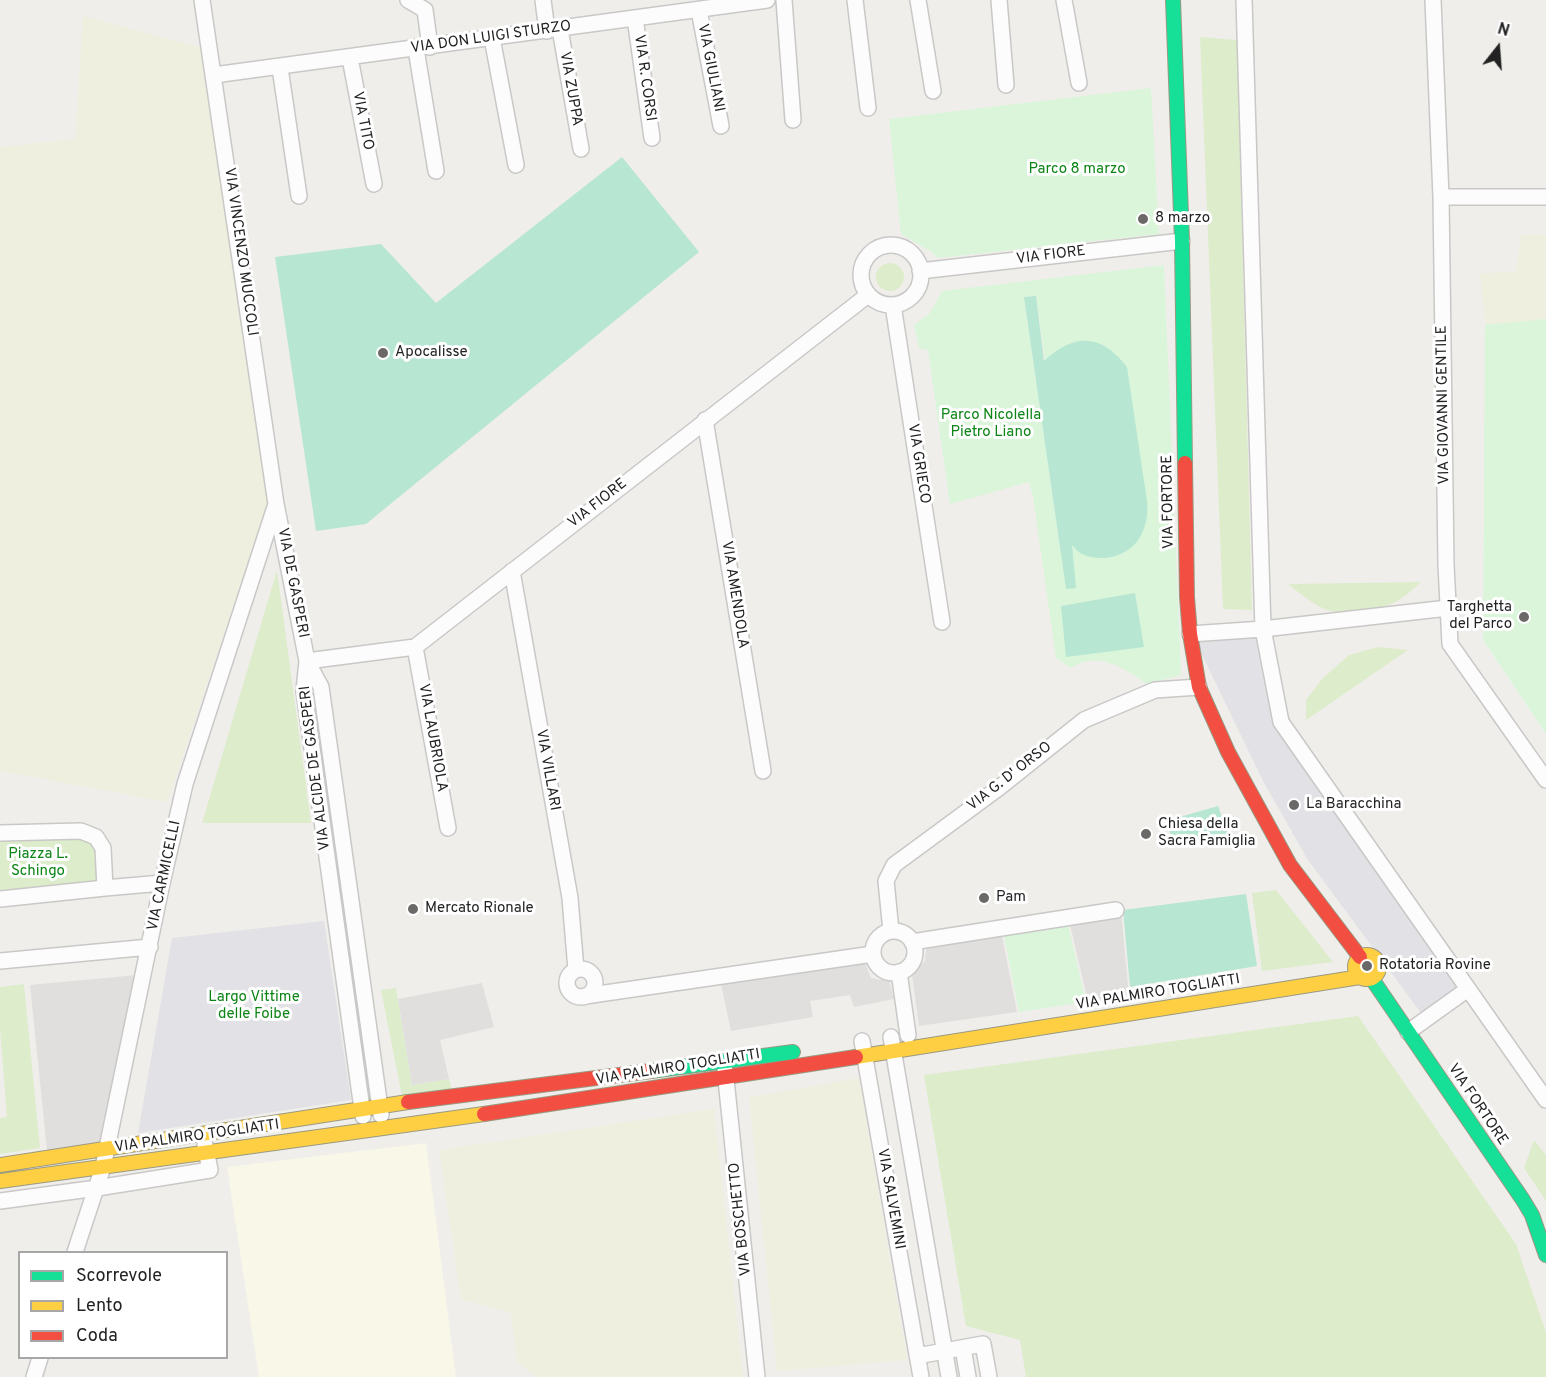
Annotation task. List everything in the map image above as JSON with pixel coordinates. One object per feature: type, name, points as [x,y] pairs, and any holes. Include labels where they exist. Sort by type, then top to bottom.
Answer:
[{"type":"street","name":"VIA VINCENZO MUCCOLI","points":[[202,0],[276,504]]},
{"type":"street","points":[[408,0],[425,9],[423,48],[436,171]]},
{"type":"street","name":"VIA ZUPPA","points":[[543,0],[554,30],[581,149]]},
{"type":"street","name":"VIA DON LUIGI STURZO","points":[[214,75],[635,18],[665,7],[699,9],[767,0]]},
{"type":"street","points":[[784,0],[793,120]]},
{"type":"street","points":[[855,0],[868,108]]},
{"type":"street","points":[[918,0],[933,91]]},
{"type":"street","points":[[999,0],[1006,85]]},
{"type":"street","points":[[1064,0],[1078,83]]},
{"type":"street","name":"VIA FORTORE","points":[[1173,0],[1182,241],[1186,597],[1199,687],[1228,752],[1290,865],[1523,1200],[1545,1246]]},
{"type":"street","points":[[1244,0],[1263,629],[1281,722],[1546,1100]]},
{"type":"street","name":"VIA GIOVANNI GENTILE","points":[[1433,0],[1441,197],[1450,644],[1546,780]]},
{"type":"street","name":"VIA GIULIANI","points":[[699,9],[721,126]]},
{"type":"street","name":"VIA R. CORSI","points":[[635,18],[652,138]]},
{"type":"street","points":[[492,38],[516,165]]},
{"type":"street","name":"VIA TITO","points":[[350,58],[374,184]]},
{"type":"street","points":[[279,68],[299,196]]},
{"type":"street","points":[[1441,197],[1546,197]]},
{"type":"street","name":"VIA FIORE","points":[[920,271],[1182,241]]},
{"type":"street","points":[[893,245],[911,253],[920,271],[920,280],[912,296],[902,303],[893,305],[875,301],[868,295],[861,276],[866,258],[874,250],[893,245]]},
{"type":"street","name":"VIA FIORE","points":[[415,647],[868,295]]},
{"type":"street","name":"VIA GRIECO","points":[[893,305],[942,622]]},
{"type":"street","name":"VIA AMENDOLA","points":[[705,420],[763,771]]},
{"type":"street","name":"VIA DE GASPERI","points":[[276,504],[308,661]]},
{"type":"street","name":"VIA CARMICELLI","points":[[75,1251],[97,1188],[107,1150],[184,784],[276,504]]},
{"type":"street","name":"VIA VILLARI","points":[[512,571],[570,898],[576,970],[568,977],[568,988],[573,994],[585,996],[873,954]]},
{"type":"street","points":[[1190,634],[1263,629],[1448,608]]},
{"type":"street","points":[[308,661],[415,647]]},
{"type":"street","name":"VIA LAUBRIOLA","points":[[415,647],[448,828]]},
{"type":"street","name":"VIA ALCIDE DE GASPERI","points":[[308,661],[321,687],[383,1129]]},
{"type":"street","name":"VIA ALCIDE DE GASPERI","points":[[308,661],[304,691],[365,1132]]},
{"type":"street","name":"VIA G. D' ORSO","points":[[891,931],[886,881],[894,866],[1000,787],[1084,720],[1155,690],[1199,687]]},
{"type":"street","points":[[0,833],[81,831],[96,837],[103,848],[105,888]]},
{"type":"street","points":[[0,899],[162,883]]},
{"type":"street","points":[[912,942],[1116,910]]},
{"type":"street","points":[[891,931],[908,936],[912,942],[915,948],[912,963],[906,969],[891,973],[880,968],[873,954],[873,947],[878,938],[891,931]]},
{"type":"street","points":[[0,961],[150,947]]},
{"type":"street","name":"VIA PALMIRO TOGLIATTI","points":[[0,1181],[365,1132],[726,1078],[908,1035],[1362,970]]},
{"type":"street","name":"VIA PALMIRO TOGLIATTI","points":[[874,1044],[1362,970]]},
{"type":"street","points":[[899,972],[908,1035]]},
{"type":"street","points":[[1408,1032],[1468,989]]},
{"type":"street","name":"VIA SALVEMINI","points":[[874,1044],[949,1377]]},
{"type":"street","name":"VIA SALVEMINI","points":[[874,1044],[916,1356],[921,1377]]},
{"type":"street","name":"VIA PALMIRO TOGLIATTI","points":[[0,1165],[380,1106],[804,1050]]},
{"type":"street","name":"VIA BOSCHETTO","points":[[724,1062],[757,1377]]},
{"type":"street","points":[[0,1201],[210,1170],[203,1133]]},
{"type":"street","points":[[916,1356],[983,1344],[989,1377]]},
{"type":"street","points":[[963,1348],[968,1377]]},
{"type":"street","points":[[34,1377],[40,1359]]},
{"type":"shaded area","points":[[1261,631],[1278,723],[1464,988],[1424,1017],[1308,860],[1263,781],[1193,636]]},
{"type":"shaded area","points":[[1121,910],[1129,996],[1088,1002],[1069,920]]},
{"type":"shaded area","name":"Largo Vittime delle Foibe","points":[[324,921],[351,1100],[138,1133],[172,938]]},
{"type":"shaded area","points":[[1001,931],[1017,1012],[919,1026],[912,975],[925,961],[927,943]]},
{"type":"shaded area","points":[[864,961],[871,978],[889,981],[894,999],[854,1007],[850,995],[810,1001],[813,1017],[731,1031],[721,984]]},
{"type":"shaded area","points":[[137,975],[103,1144],[47,1150],[30,985]]},
{"type":"shaded area","points":[[482,983],[494,1027],[440,1040],[449,1079],[412,1085],[398,999]]},
{"type":"shaded area","points":[[426,1143],[456,1377],[259,1377],[227,1167]]},
{"type":"green space","points":[[83,16],[203,48],[268,505],[167,802],[0,771],[0,147],[75,139]]},
{"type":"green space","points":[[1200,37],[1237,40],[1252,610],[1223,609]]},
{"type":"green space","name":"Parco 8 marzo","points":[[1151,88],[1159,234],[938,258],[901,234],[889,119]]},
{"type":"green space","points":[[622,157],[699,252],[366,524],[316,531],[275,257],[381,244],[436,303]]},
{"type":"green space","points":[[1521,235],[1546,235],[1546,319],[1485,325],[1480,273],[1516,272]]},
{"type":"green space","points":[[890,263],[900,267],[904,277],[900,287],[890,291],[880,287],[876,277],[880,267]]},
{"type":"green space","name":"Parco Nicolella Pietro Liano","points":[[1164,265],[1181,675],[1147,684],[1110,663],[1091,661],[1071,668],[1056,658],[1029,482],[950,504],[928,350],[919,348],[914,325],[930,313],[942,291]],"holes":[[[1036,296],[1075,588],[1066,588],[1024,297]]]},
{"type":"green space","points":[[1036,296],[1044,361],[1066,345],[1087,341],[1107,348],[1127,367],[1147,501],[1144,529],[1138,541],[1125,552],[1108,558],[1090,557],[1082,554],[1072,545],[1076,588],[1066,589],[1024,297]]},
{"type":"green space","points":[[1546,319],[1546,734],[1483,640],[1485,325]]},
{"type":"green space","points":[[277,570],[311,823],[202,823]]},
{"type":"green space","points":[[1421,582],[1392,604],[1354,613],[1327,610],[1311,602],[1288,584]]},
{"type":"green space","points":[[1135,593],[1144,647],[1066,657],[1061,606]]},
{"type":"green space","points":[[1378,647],[1408,650],[1306,720],[1306,700],[1322,679],[1349,655]]},
{"type":"green space","points":[[1218,806],[1229,836],[1175,848],[1166,821]]},
{"type":"green space","name":"Piazza L. Schingo","points":[[0,833],[96,837],[105,888],[0,899]]},
{"type":"green space","points":[[1276,890],[1333,962],[1262,971],[1252,893]]},
{"type":"green space","points":[[1246,894],[1257,966],[1130,987],[1123,910]]},
{"type":"green space","points":[[1067,920],[1086,1002],[1019,1012],[1003,931]]},
{"type":"green space","points":[[24,984],[40,1148],[0,1154],[0,1118],[7,1117],[0,1029],[0,987]]},
{"type":"green space","points":[[396,988],[412,1085],[449,1079],[452,1090],[402,1096],[381,990]]},
{"type":"green space","points":[[1358,1016],[1516,1244],[1546,1332],[1546,1377],[1026,1377],[1020,1340],[966,1326],[924,1075]]},
{"type":"green space","points":[[859,1078],[907,1360],[777,1371],[749,1097]]},
{"type":"green space","points":[[714,1109],[743,1377],[537,1377],[517,1362],[511,1313],[461,1299],[439,1150]]},
{"type":"green space","points":[[1534,1140],[1546,1155],[1546,1201],[1524,1168]]},
{"type":"traffic: fast","points":[[1173,0],[1182,241],[1185,463]]},
{"type":"traffic: fast","points":[[1372,979],[1523,1200],[1532,1215],[1546,1255]]},
{"type":"traffic: fast","points":[[651,1071],[793,1052]]},
{"type":"traffic: slow","points":[[1362,955],[1372,955],[1379,962],[1379,967],[1379,972],[1372,979],[1362,979],[1355,972],[1355,962],[1362,955]]},
{"type":"traffic: slow","points":[[856,1057],[1360,977]]},
{"type":"traffic: slow","points":[[0,1165],[408,1102]]},
{"type":"traffic: slow","points":[[0,1181],[484,1114]]},
{"type":"traffic: jam","points":[[1185,463],[1187,597],[1190,634],[1199,687],[1228,752],[1290,865],[1360,957]]},
{"type":"traffic: jam","points":[[484,1114],[856,1057]]},
{"type":"traffic: jam","points":[[408,1102],[651,1071]]},
{"type":"place","name":"8 marzo","points":[[1143,219]]},
{"type":"place","name":"Apocalisse","points":[[383,353]]},
{"type":"place","name":"Targhetta del Parco","points":[[1524,617]]},
{"type":"place","name":"La Baracchina","points":[[1294,805]]},
{"type":"place","name":"Chiesa della Sacra Famiglia","points":[[1146,834]]},
{"type":"place","name":"Pam","points":[[984,898]]},
{"type":"place","name":"Mercato Rionale","points":[[413,909]]},
{"type":"place","name":"Rotatoria Rovine","points":[[1367,966]]}]
